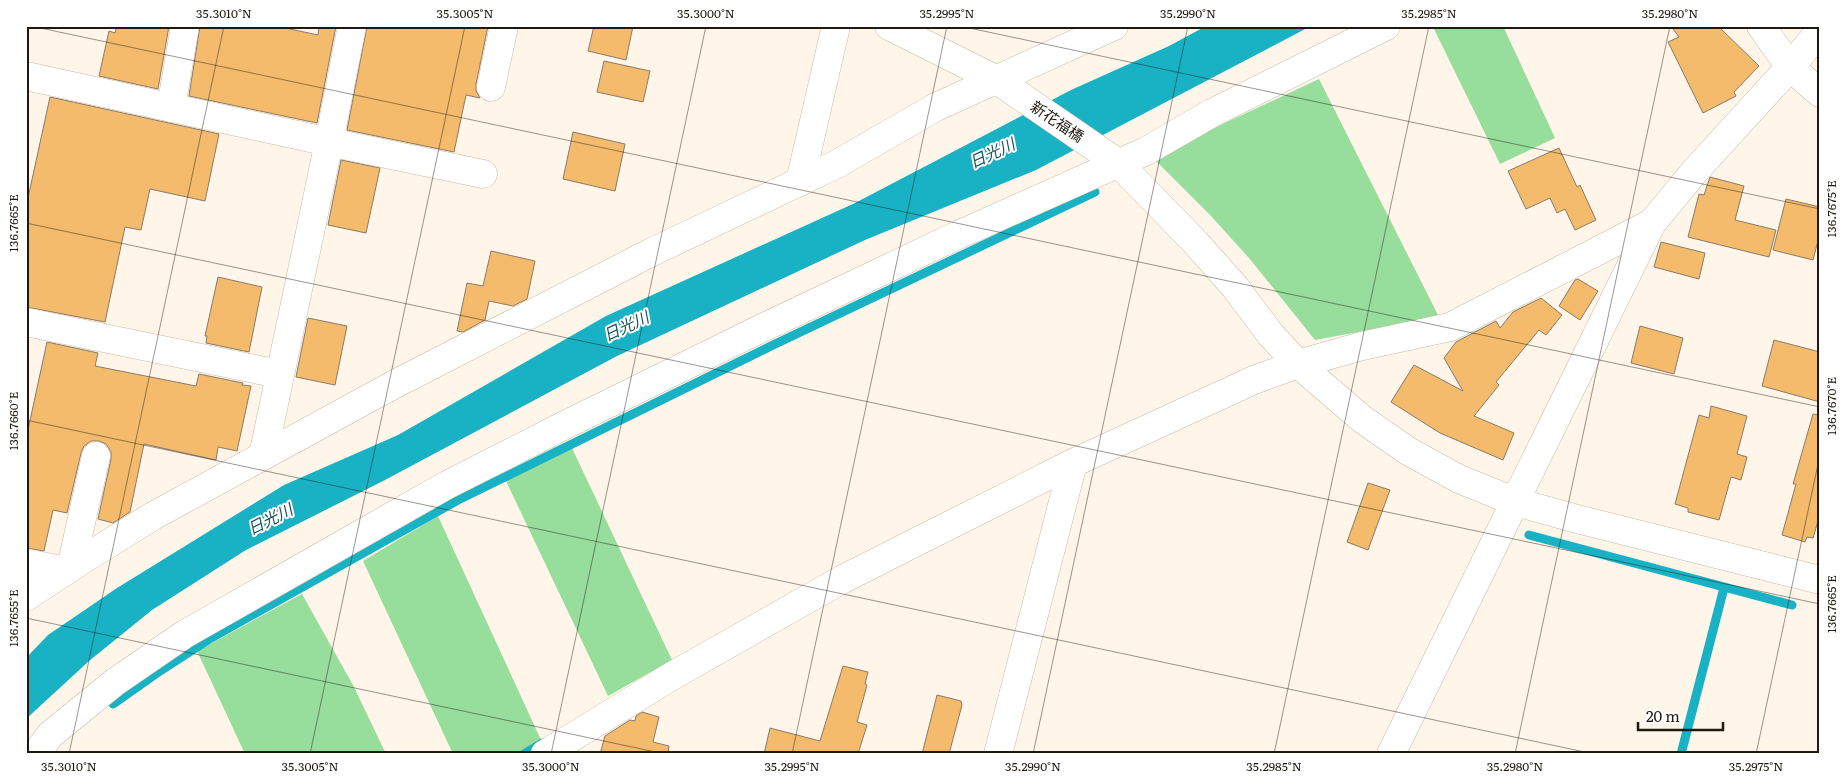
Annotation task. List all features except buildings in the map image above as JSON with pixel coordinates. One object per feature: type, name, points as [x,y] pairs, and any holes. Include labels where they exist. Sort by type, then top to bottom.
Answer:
[{"type":"street","points":[[171,108],[185,26]]},
{"type":"street","points":[[263,456],[352,26]]},
{"type":"street","points":[[491,87],[504,26]]},
{"type":"street","points":[[800,182],[836,26]]},
{"type":"street","name":"新花福橋","points":[[889,26],[997,80],[1118,163],[1235,287],[1271,335],[1298,364],[1362,419],[1408,451],[1459,479],[1516,502],[1820,580]]},
{"type":"street","points":[[26,597],[154,516],[394,384],[650,253],[837,164],[936,106],[1114,26]]},
{"type":"street","points":[[36,754],[50,734],[115,682],[185,634],[438,490],[565,425],[958,234],[1146,151],[1212,113],[1386,26]]},
{"type":"street","points":[[1761,26],[1790,67],[1820,93]]},
{"type":"street","points":[[1391,754],[1652,223],[1694,171],[1790,67],[1820,31]]},
{"type":"street","points":[[26,76],[483,174]]},
{"type":"street","points":[[560,750],[672,676],[843,579],[1073,463],[1254,380],[1298,364],[1362,346],[1450,327],[1652,223]]},
{"type":"street","points":[[26,322],[279,374]]},
{"type":"street","points":[[68,569],[96,456]]},
{"type":"street","points":[[998,754],[1073,463]]},
{"type":"street","points":[[26,563],[68,569]]},
{"type":"green space","points":[[1440,26],[1503,26],[1555,138],[1500,164],[1434,29]]},
{"type":"green space","points":[[1319,79],[1439,317],[1315,340],[1249,258],[1211,216],[1152,157]]},
{"type":"green space","points":[[572,448],[672,660],[608,696],[506,481]]},
{"type":"green space","points":[[438,516],[541,740],[518,754],[453,754],[363,561]]},
{"type":"green space","points":[[302,594],[354,687],[386,754],[245,754],[197,651]]},
{"type":"water","name":"日光川","points":[[1206,26],[1311,26],[1036,170],[865,240],[617,356],[385,480],[246,550],[152,610],[89,661],[26,719],[26,658],[48,635],[117,588],[284,485],[398,435],[606,316],[855,203],[1071,90],[1169,46]]},
{"type":"waterway","points":[[113,704],[211,638],[458,500],[771,346],[1095,192]]},
{"type":"waterway","points":[[1529,535],[1792,605]]},
{"type":"waterway","points":[[1681,754],[1724,588]]},
{"type":"waterway","points":[[524,754],[542,743]]}]
